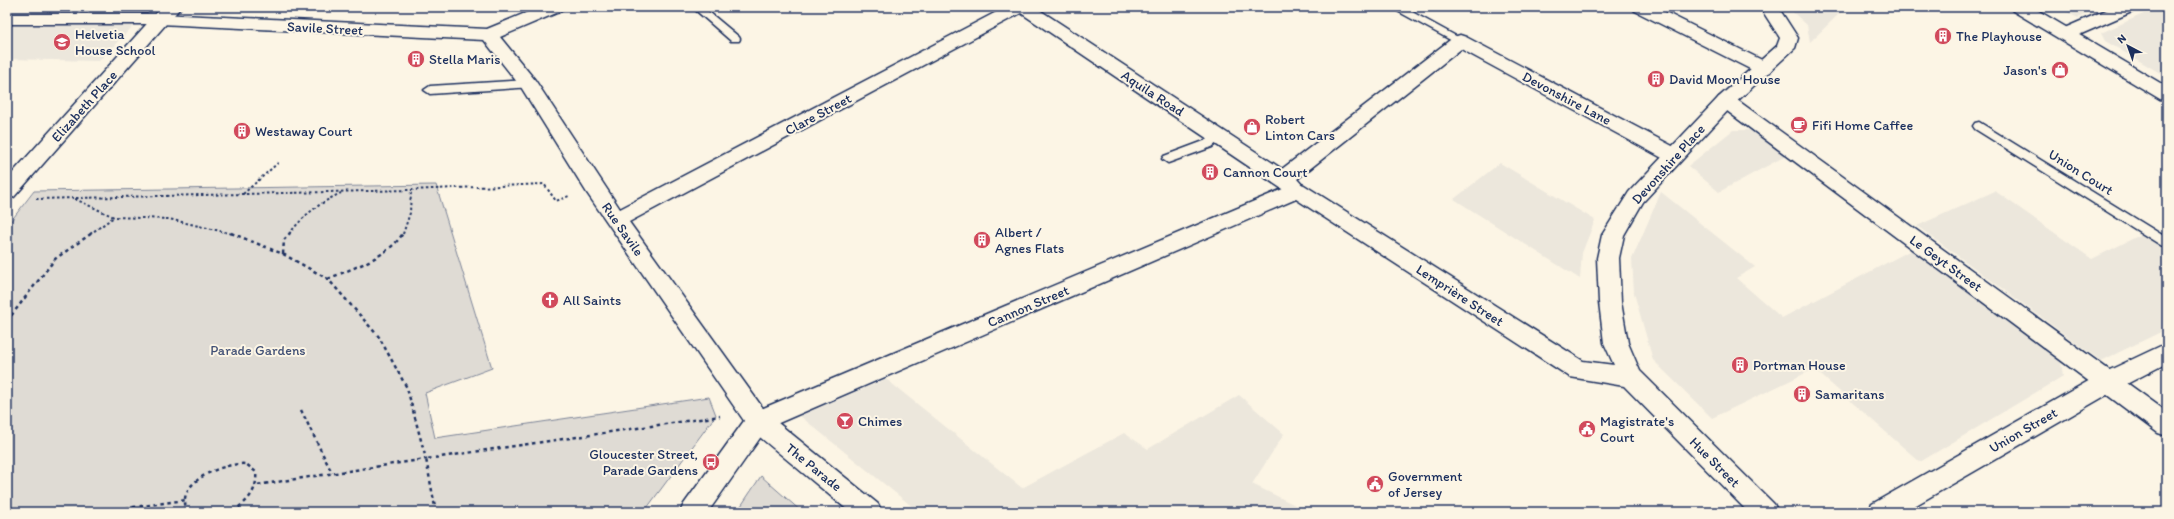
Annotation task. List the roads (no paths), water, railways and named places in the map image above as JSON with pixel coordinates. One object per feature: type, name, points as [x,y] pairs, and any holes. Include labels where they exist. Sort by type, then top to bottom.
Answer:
[{"type":"street","points":[[489,35],[555,7]]},
{"type":"street","name":"Clare Street","points":[[616,220],[1019,7]]},
{"type":"street","name":"Aquila Road","points":[[1023,7],[1290,184]]},
{"type":"street","points":[[1642,7],[1763,68]]},
{"type":"street","name":"Devonshire Place","points":[[1632,377],[1616,343],[1610,302],[1608,258],[1613,235],[1636,196],[1673,155],[1726,101],[1786,48],[1789,38],[1769,7]]},
{"type":"street","points":[[2019,7],[2167,95]]},
{"type":"street","points":[[2066,34],[2128,7]]},
{"type":"street","name":"Savile Street","points":[[7,19],[166,13],[489,35]]},
{"type":"street","name":"Elizabeth Place","points":[[7,192],[166,13]]},
{"type":"street","name":"Rue Savile","points":[[489,35],[528,84],[616,220],[758,421]]},
{"type":"street","points":[[1290,184],[1460,41]]},
{"type":"street","name":"Devonshire Lane","points":[[1460,41],[1673,155]]},
{"type":"street","name":"Le Geyt Street","points":[[1726,101],[2167,426]]},
{"type":"street","name":"Lemprière Street","points":[[1290,184],[1578,370],[1632,377]]},
{"type":"street","name":"Cannon Street","points":[[758,421],[1290,184]]},
{"type":"street","name":"Union Street","points":[[1882,512],[2108,382],[2167,352]]},
{"type":"street","name":"Hue Street","points":[[1632,377],[1765,512]]},
{"type":"street","points":[[693,512],[758,421]]},
{"type":"street","name":"The Parade","points":[[758,421],[869,512]]},
{"type":"lane","points":[[696,7],[735,39]]},
{"type":"lane","name":"Devonshire Lane","points":[[1395,7],[1460,41]]},
{"type":"lane","points":[[430,90],[528,84]]},
{"type":"lane","name":"Union Court","points":[[1979,126],[2167,244]]},
{"type":"lane","points":[[1168,159],[1208,144],[1219,136]]},
{"type":"place","name":"The Playhouse","points":[[1943,36]]},
{"type":"place","name":"Helvetia House School","points":[[62,42]]},
{"type":"place","name":"Stella Maris","points":[[416,59]]},
{"type":"place","name":"Jason's","points":[[2060,70]]},
{"type":"place","name":"David Moon House","points":[[1656,79]]},
{"type":"place","name":"Fifi Home Caffee","points":[[1799,125]]},
{"type":"place","name":"Robert Linton Cars","points":[[1252,127]]},
{"type":"place","name":"Westaway Court","points":[[242,131]]},
{"type":"place","name":"Cannon Court","points":[[1210,172]]},
{"type":"place","name":"Albert / Agnes Flats","points":[[982,240]]},
{"type":"place","name":"All Saints","points":[[550,300]]},
{"type":"place","name":"Portman House","points":[[1740,365]]},
{"type":"place","name":"Samaritans","points":[[1802,394]]},
{"type":"place","name":"Chimes","points":[[845,421]]},
{"type":"place","name":"Magistrate's Court","points":[[1587,429]]},
{"type":"place","name":"Gloucester Street, Parade Gardens","points":[[711,462]]},
{"type":"place","name":"Government of Jersey","points":[[1375,484]]},
{"type":"park label","name":"Parade Gardens","points":[[258,350]]}]
